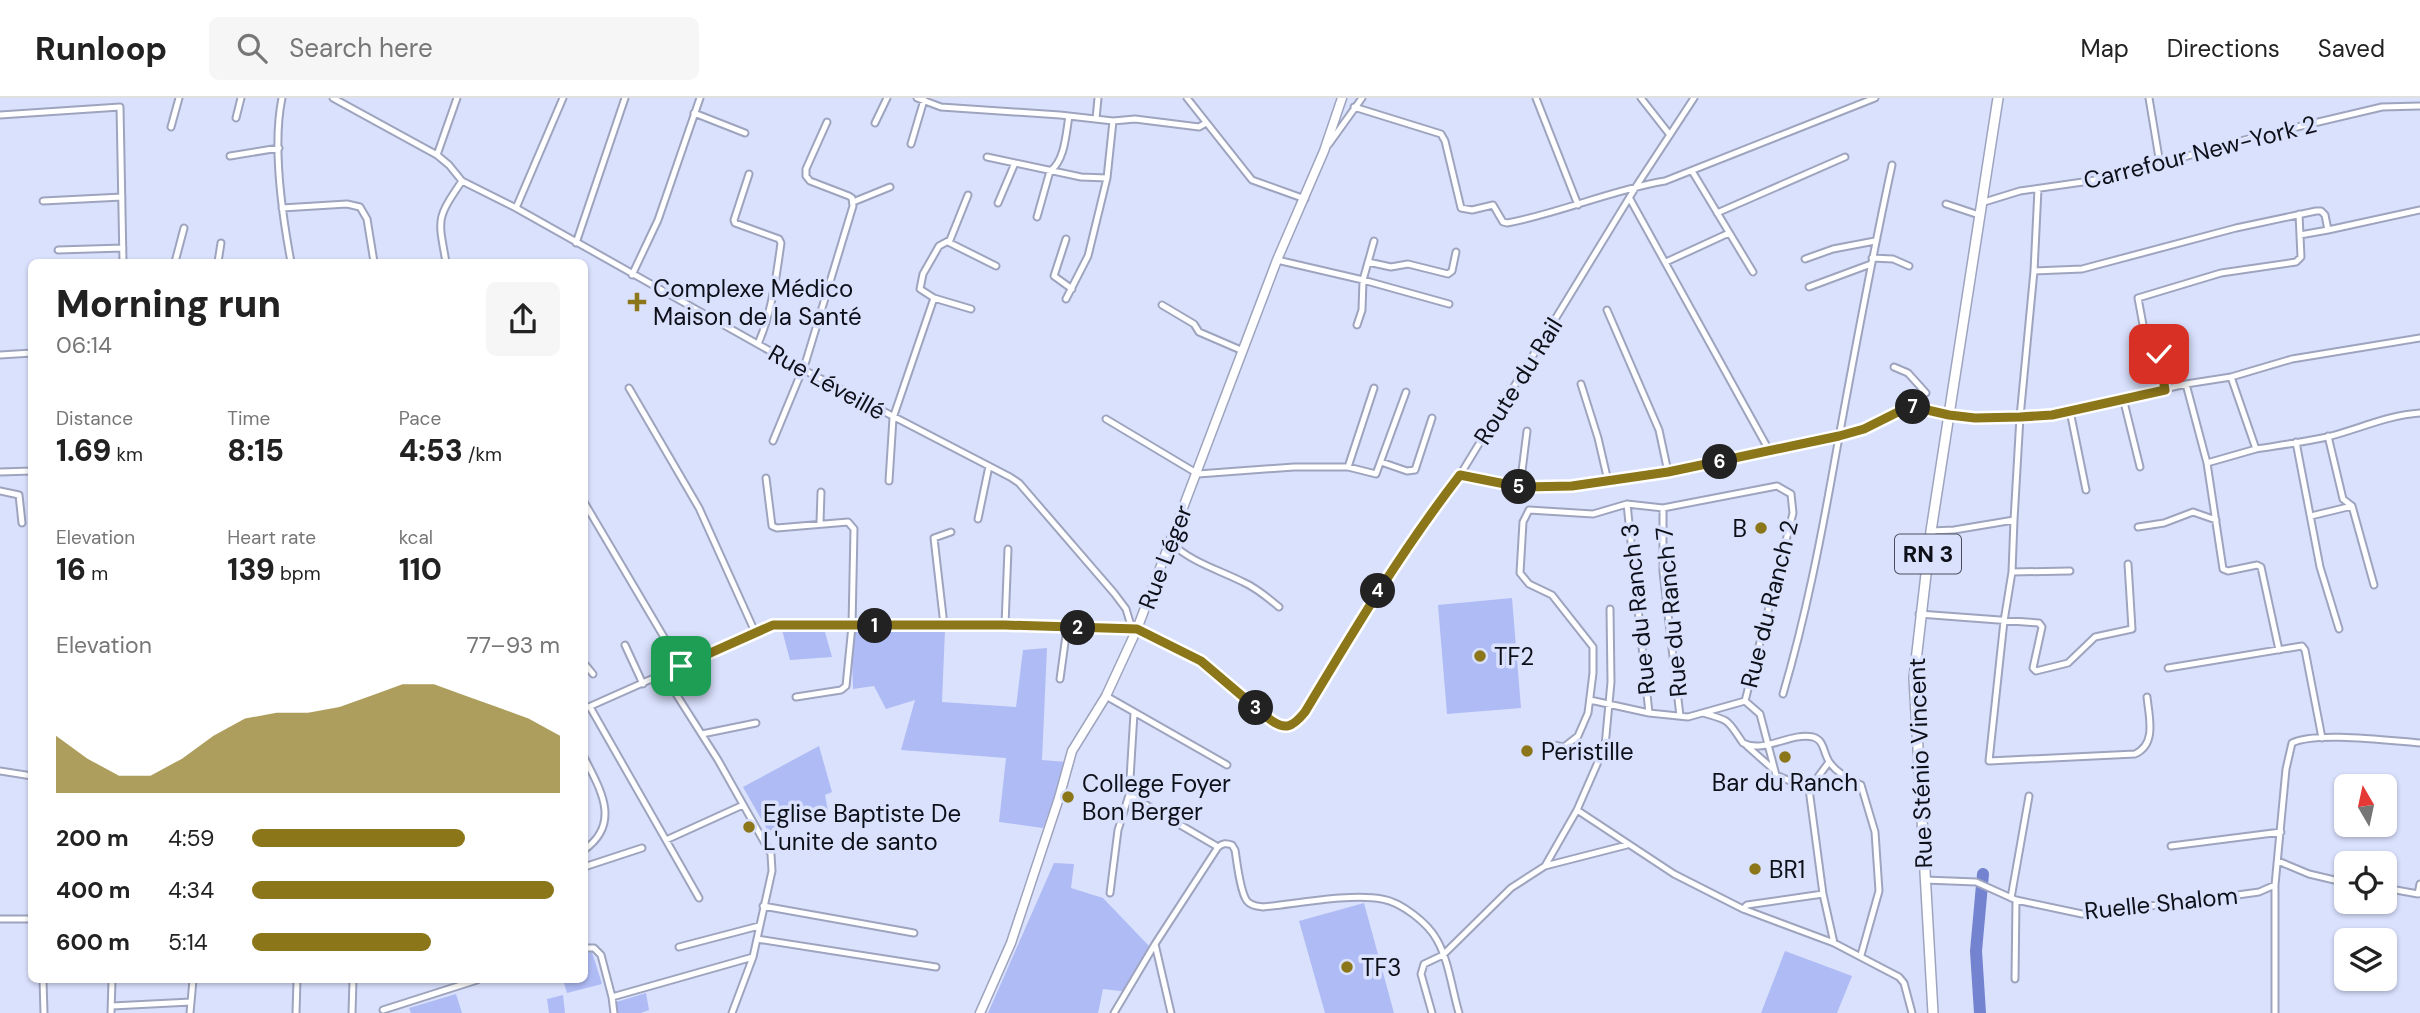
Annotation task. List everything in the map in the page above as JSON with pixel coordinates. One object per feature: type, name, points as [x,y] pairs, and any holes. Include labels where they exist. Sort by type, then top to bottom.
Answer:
[{"type":"main road","name":"Rue Sténio Vincent","points":[[1933,1013],[1914,678],[1919,614],[1931,531],[1998,98]]},
{"type":"street","points":[[171,127],[179,98]]},
{"type":"street","points":[[236,118],[241,98]]},
{"type":"street","points":[[282,98],[279,148],[282,208],[290,259]]},
{"type":"street","name":"Rue Léveillé","points":[[333,98],[437,155],[462,181],[516,208],[802,369],[893,418],[933,435],[1019,483],[1126,609],[1134,629]]},
{"type":"street","points":[[437,155],[457,98]]},
{"type":"street","points":[[516,208],[563,98]]},
{"type":"street","points":[[576,243],[625,98]]},
{"type":"street","points":[[632,275],[658,219],[700,98]]},
{"type":"street","points":[[875,123],[887,98]]},
{"type":"street","points":[[942,107],[945,98]]},
{"type":"street","points":[[1096,119],[1098,98]]},
{"type":"street","points":[[1187,98],[1252,180],[1305,199]]},
{"type":"street","name":"Rue Léger","points":[[980,1013],[1011,943],[1072,751],[1106,696],[1171,543],[1278,260],[1324,151],[1342,98]]},
{"type":"street","points":[[1324,151],[1362,98]]},
{"type":"street","points":[[1536,98],[1578,205]]},
{"type":"street","points":[[1641,98],[1670,135]]},
{"type":"street","name":"Route du Rail","points":[[1134,629],[1201,661],[1278,726],[1287,727],[1297,722],[1422,524],[1460,475],[1694,98]]},
{"type":"street","points":[[1354,107],[1441,134],[1463,210],[1493,205],[1503,222],[1507,223],[1578,205],[1637,186],[1665,181],[1875,98]]},
{"type":"street","points":[[2149,98],[2160,164]]},
{"type":"street","points":[[911,144],[921,99],[942,107],[1113,121],[1135,119],[1199,127],[1206,123]]},
{"type":"street","name":"Carrefour New-York 2","points":[[1982,203],[2020,191],[2090,181],[2255,137],[2382,107],[2420,106]]},
{"type":"street","points":[[0,115],[120,107],[123,259]]},
{"type":"street","points":[[694,113],[745,133]]},
{"type":"street","points":[[1037,217],[1050,171],[1058,162],[1069,116]]},
{"type":"street","points":[[1066,299],[1088,256],[1107,178],[1113,121]]},
{"type":"street","points":[[827,122],[806,169],[806,176],[810,181],[849,196],[853,202]]},
{"type":"street","points":[[230,156],[279,148]]},
{"type":"street","points":[[987,157],[1081,177],[1107,178]]},
{"type":"street","points":[[1717,213],[1845,157]]},
{"type":"street","points":[[998,203],[1015,163]]},
{"type":"street","points":[[1783,694],[1801,631],[1871,261],[1892,165]]},
{"type":"street","points":[[1692,171],[1753,272]]},
{"type":"street","points":[[749,174],[735,223],[779,239],[782,243],[770,313],[758,344]]},
{"type":"street","points":[[446,259],[440,215],[462,181]]},
{"type":"street","points":[[853,202],[890,187]]},
{"type":"street","points":[[2038,189],[2034,271],[2020,417],[2012,572],[1989,761],[2135,754],[2145,748],[2151,731],[2147,697]]},
{"type":"street","points":[[968,195],[948,242],[939,246],[920,283],[923,292],[934,298],[971,309]]},
{"type":"street","points":[[43,201],[122,197]]},
{"type":"street","points":[[1630,199],[1770,452]]},
{"type":"street","points":[[773,440],[802,369],[853,202]]},
{"type":"street","points":[[282,208],[347,204],[360,207],[367,219],[374,259]]},
{"type":"street","points":[[1946,204],[1980,215]]},
{"type":"street","points":[[2300,235],[2420,210]]},
{"type":"street","points":[[2034,271],[2082,269],[2299,214],[2321,211],[2325,215],[2328,230]]},
{"type":"street","points":[[2165,390],[2159,354],[2146,341],[2138,298],[2221,273],[2296,262],[2301,257],[2299,214]]},
{"type":"street","points":[[176,259],[184,228]]},
{"type":"street","points":[[1666,262],[1729,233]]},
{"type":"street","points":[[1066,239],[1054,276],[1072,289]]},
{"type":"street","points":[[1357,325],[1362,310],[1363,280],[1374,241]]},
{"type":"street","points":[[1805,259],[1833,249],[1875,241]]},
{"type":"street","points":[[948,242],[996,266]]},
{"type":"street","points":[[218,259],[221,243]]},
{"type":"street","points":[[58,250],[123,248]]},
{"type":"street","points":[[1368,262],[1391,268],[1408,264],[1448,274],[1452,271],[1456,252]]},
{"type":"street","points":[[1809,287],[1871,261],[1893,259],[1909,266]]},
{"type":"street","points":[[1278,260],[1449,304]]},
{"type":"street","points":[[889,481],[893,418],[934,298]]},
{"type":"street","points":[[1162,305],[1194,324],[1199,332],[1244,351]]},
{"type":"street","points":[[1607,310],[1659,430],[1668,472]]},
{"type":"street","points":[[1460,475],[1520,487],[1572,486],[1608,481],[1668,472],[1839,436],[1864,429],[1910,406],[1975,418],[2020,417],[2070,411],[2186,384],[2231,377],[2292,359],[2420,338]]},
{"type":"street","points":[[0,355],[28,354]]},
{"type":"street","points":[[1894,367],[1908,373],[1926,393]]},
{"type":"street","points":[[2231,377],[2256,449]]},
{"type":"street","points":[[1581,384],[1608,481]]},
{"type":"street","points":[[2186,384],[2207,464],[2223,569],[2228,571],[2257,565],[2261,567],[2279,650]]},
{"type":"street","points":[[629,388],[699,508],[755,632]]},
{"type":"street","points":[[1348,467],[1374,388]]},
{"type":"street","points":[[1106,419],[1198,474],[1294,467],[1348,467],[1376,474],[1406,391]]},
{"type":"street","points":[[2123,398],[2140,467]]},
{"type":"street","points":[[2070,411],[2086,489]]},
{"type":"street","points":[[2207,464],[2256,449],[2328,436],[2382,419],[2420,413]]},
{"type":"street","points":[[1381,462],[1408,471],[1415,470],[1432,418]]},
{"type":"street","points":[[1520,487],[1527,431]]},
{"type":"street","points":[[2328,436],[2343,499],[2352,506],[2374,585]]},
{"type":"street","points":[[2296,442],[2320,567],[2339,629]]},
{"type":"street","points":[[978,519],[989,466]]},
{"type":"street","points":[[0,472],[28,471]]},
{"type":"street","points":[[766,478],[772,526],[848,522],[854,529],[852,626],[846,686],[841,690],[796,697]]},
{"type":"street","name":"Rue du Ranch 2","points":[[1590,700],[1592,647],[1552,595],[1529,584],[1520,573],[1523,522],[1529,510],[1593,514],[1627,504],[1663,508],[1777,486],[1791,494],[1793,513],[1745,701]]},
{"type":"street","points":[[0,491],[19,495],[22,523]]},
{"type":"street","points":[[820,523],[821,492]]},
{"type":"street","name":"Rue du Ranch 3","points":[[1627,504],[1649,713]]},
{"type":"street","points":[[2311,516],[2352,506]]},
{"type":"street","name":"Rue du Ranch 7","points":[[1663,508],[1663,572],[1680,716]]},
{"type":"street","points":[[588,509],[681,666]]},
{"type":"street","points":[[2138,527],[2164,523],[2193,512],[2216,520]]},
{"type":"street","points":[[1931,531],[2014,520]]},
{"type":"street","points":[[944,625],[934,538],[951,532]]},
{"type":"street","points":[[1171,543],[1193,561],[1243,582],[1263,593],[1279,607]]},
{"type":"street","points":[[1005,625],[1008,549]]},
{"type":"street","points":[[1919,614],[2041,625],[2034,671],[2068,663],[2095,637],[2132,629],[2129,564]]},
{"type":"street","points":[[2012,572],[2070,571]]},
{"type":"street","points":[[1545,866],[1577,810],[1605,746],[1611,682],[1610,609]]},
{"type":"street","points":[[588,708],[773,625],[1005,625],[1134,629]]},
{"type":"street","points":[[1060,679],[1067,628]]},
{"type":"street","points":[[625,645],[643,684]]},
{"type":"street","points":[[2168,668],[2302,646],[2322,738]]},
{"type":"street","points":[[588,668],[593,674]]},
{"type":"street","points":[[664,675],[702,734],[771,855],[772,871],[753,957],[732,1013]]},
{"type":"street","points":[[1106,696],[1227,765]]},
{"type":"street","points":[[1547,744],[1564,747],[1578,736],[1588,713],[1590,700],[1649,713],[1688,717],[1745,701],[1759,714],[1776,775],[1809,789],[1861,785]]},
{"type":"street","points":[[588,710],[699,898]]},
{"type":"street","points":[[1110,893],[1118,830],[1129,795],[1134,713]]},
{"type":"street","points":[[1703,713],[1734,726],[1743,743],[1773,769]]},
{"type":"street","points":[[702,734],[756,723]]},
{"type":"street","points":[[1747,746],[1800,737],[1817,738],[1829,761],[1841,774],[1861,785],[1875,832],[1879,891],[1861,955]]},
{"type":"street","points":[[2275,1013],[2275,885],[2286,769],[2292,743],[2298,739],[2322,738],[2420,743]]},
{"type":"street","points":[[1829,761],[1809,789],[1823,894],[1834,943]]},
{"type":"street","points":[[588,766],[605,804],[606,824],[597,839],[588,846]]},
{"type":"street","points":[[0,771],[28,775]]},
{"type":"street","points":[[1129,795],[1218,847]]},
{"type":"street","points":[[2015,979],[2013,899],[2029,796]]},
{"type":"street","points":[[666,840],[743,805]]},
{"type":"street","points":[[1577,810],[1674,874],[1743,909],[1861,955],[1903,979],[1912,1013]]},
{"type":"street","points":[[2171,846],[2281,832]]},
{"type":"street","points":[[1114,1013],[1218,847],[1228,843],[1235,850],[1247,902],[1253,905],[1263,907],[1362,898],[1384,899],[1400,906],[1431,930],[1443,955],[1459,1013]]},
{"type":"street","points":[[1432,1013],[1421,974],[1424,964],[1443,955],[1511,888],[1545,866],[1627,845]]},
{"type":"street","points":[[588,865],[642,848]]},
{"type":"street","points":[[2278,861],[2309,874],[2334,880]]},
{"type":"street","name":"Ruelle Shalom","points":[[1925,880],[1982,885],[2013,899],[2082,914],[2209,900],[2259,892],[2275,885]]},
{"type":"street","points":[[2397,890],[2419,894],[2420,884]]},
{"type":"street","points":[[1743,909],[1747,905],[1823,894]]},
{"type":"street","points":[[763,906],[914,933]]},
{"type":"street","points":[[0,919],[28,919]]},
{"type":"street","points":[[679,947],[759,926]]},
{"type":"street","points":[[757,939],[936,967]]},
{"type":"street","points":[[1155,944],[1171,1013]]},
{"type":"street","points":[[588,949],[598,950],[614,1013]]},
{"type":"street","points":[[612,997],[753,957]]},
{"type":"street","points":[[43,983],[44,1013]]},
{"type":"street","points":[[112,983],[111,1010],[191,1002]]},
{"type":"street","points":[[190,1013],[193,983]]},
{"type":"street","points":[[296,1013],[297,983]]},
{"type":"street","points":[[352,1013],[353,983]]},
{"type":"street","points":[[383,1010],[468,983]]},
{"type":"shaded area","name":"TF2","points":[[1512,598],[1521,708],[1447,714],[1438,605]]},
{"type":"shaded area","points":[[945,629],[942,702],[1016,707],[1023,650],[1047,648],[1042,760],[1067,762],[1043,828],[999,822],[1006,758],[901,750],[915,700],[886,709],[874,686],[853,689],[851,631]]},
{"type":"shaded area","points":[[782,630],[825,632],[832,657],[790,660]]},
{"type":"shaded area","points":[[819,746],[832,792],[825,795],[829,816],[768,831],[743,787]]},
{"type":"shaded area","points":[[1054,863],[1074,864],[1071,888],[1103,898],[1149,946],[1129,992],[1103,989],[1098,1013],[988,1013]]},
{"type":"shaded area","name":"TF3","points":[[1364,903],[1394,1013],[1325,1013],[1299,921]]},
{"type":"shaded area","points":[[1785,951],[1852,976],[1837,1013],[1761,1013]]},
{"type":"shaded area","points":[[592,952],[602,984],[567,993],[564,983],[588,983],[588,953]]},
{"type":"shaded area","points":[[646,993],[649,1010],[641,1013],[616,1013],[613,1003]]},
{"type":"shaded area","points":[[456,994],[462,1013],[411,1013],[409,1008]]},
{"type":"shaded area","points":[[563,995],[565,1013],[549,1013],[547,999]]},
{"type":"waterway","points":[[1980,1013],[1976,951],[1983,874]]},
{"type":"place","name":"Complexe Médico Maison de la Santé","points":[[637,302]]},
{"type":"place","name":"B","points":[[1761,528]]},
{"type":"place","name":"TF2","points":[[1480,656]]},
{"type":"place","name":"Peristille","points":[[1527,751]]},
{"type":"place","name":"Bar du Ranch","points":[[1785,757]]},
{"type":"place","name":"College Foyer Bon Berger","points":[[1068,797]]},
{"type":"place","name":"Eglise Baptiste De L'unite de santo","points":[[749,827]]},
{"type":"place","name":"BR1","points":[[1755,869]]},
{"type":"place","name":"TF3","points":[[1347,967]]},
{"type":"route","points":[[681,666],[773,625],[1005,625],[1124,631],[1137,629],[1201,661],[1278,726],[1287,727],[1297,722],[1305,712],[1361,617],[1422,524],[1460,475],[1520,487],[1572,486],[1668,472],[1839,436],[1864,429],[1910,406],[1975,418],[2052,415],[2165,390],[2159,354]]}]
